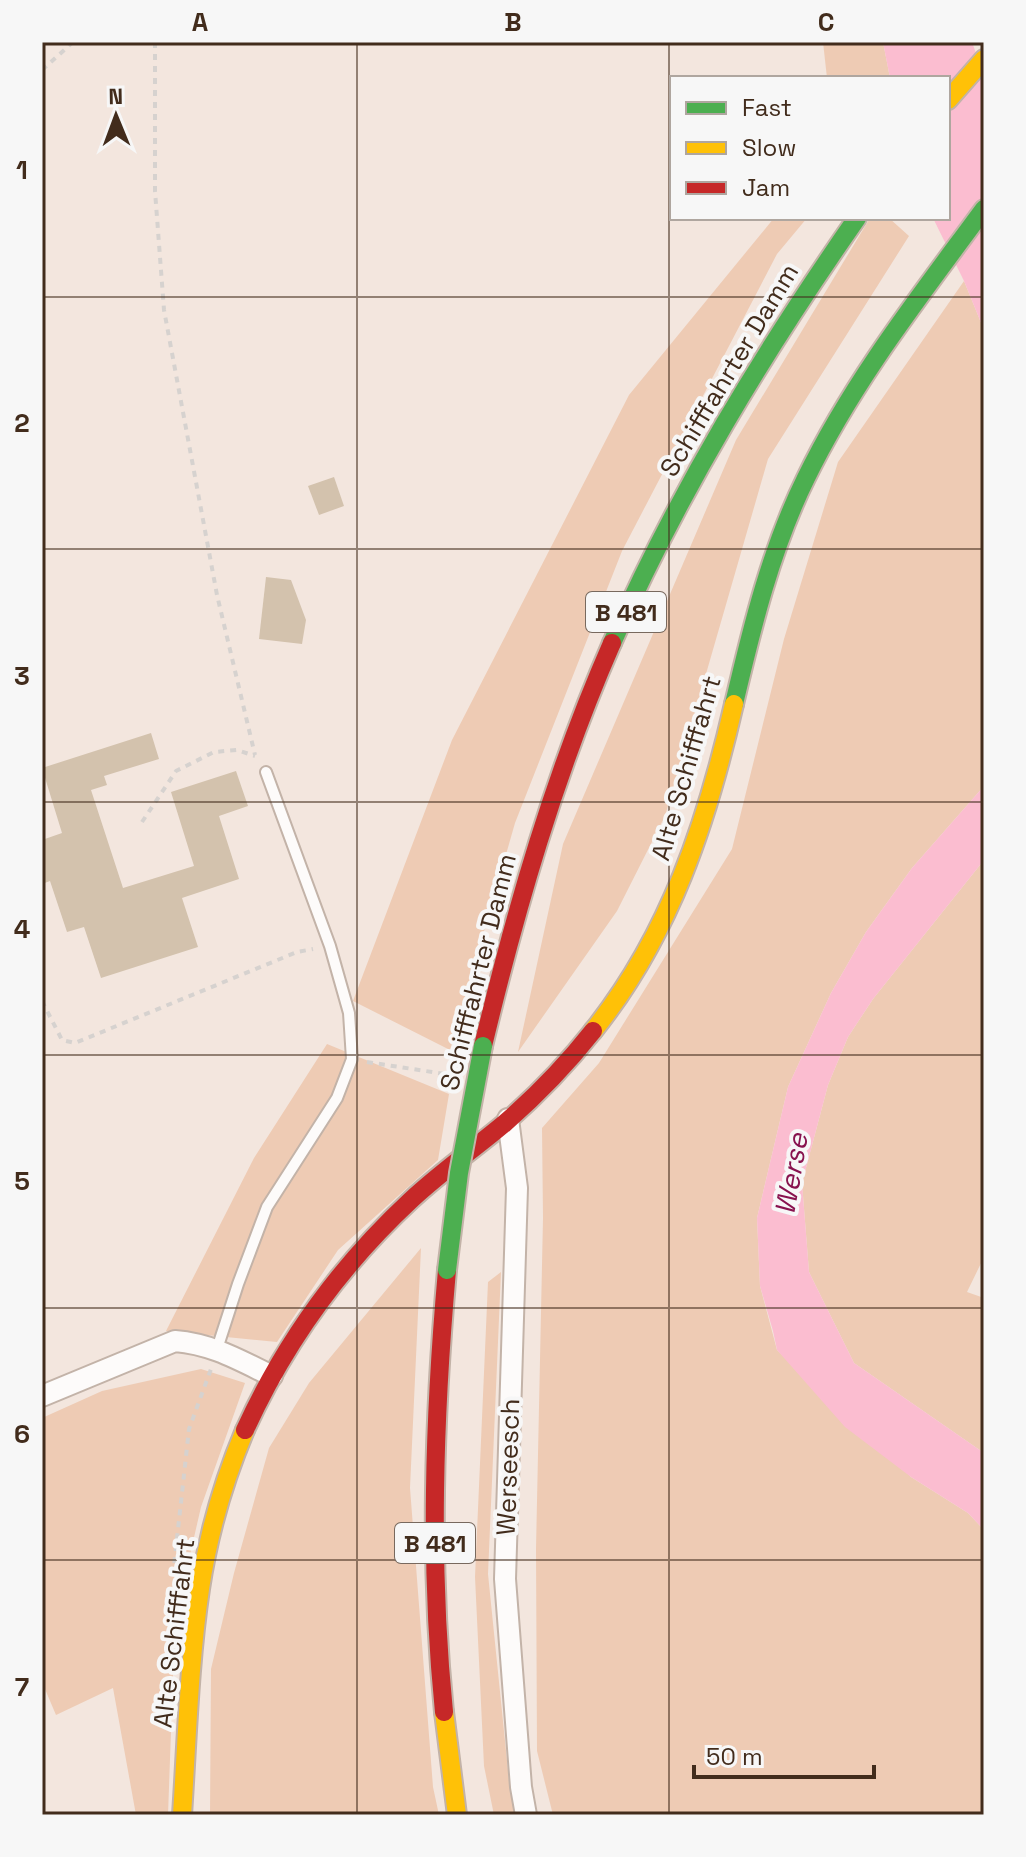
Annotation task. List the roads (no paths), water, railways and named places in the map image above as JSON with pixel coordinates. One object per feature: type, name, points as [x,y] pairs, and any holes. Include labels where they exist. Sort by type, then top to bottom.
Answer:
[{"type":"main road","points":[[950,98],[984,59]]},
{"type":"main road","name":"Alte Schifffahrt","points":[[182,1815],[200,1589],[226,1482],[245,1432],[272,1376],[311,1314],[375,1235],[412,1198],[508,1119],[558,1072],[619,997],[679,888],[720,762],[744,654],[771,566],[804,480],[833,426],[893,333],[984,209]]},
{"type":"main road","name":"Schifffahrter Damm","points":[[457,1815],[443,1703],[435,1529],[436,1404],[459,1173],[483,1046],[512,929],[565,761],[598,676],[657,543],[753,370],[808,285],[856,220]]},
{"type":"street","name":"Werseesch","points":[[508,1119],[517,1188],[505,1579],[521,1787],[526,1815]]},
{"type":"street","points":[[42,1396],[175,1341],[217,1349],[272,1376]]},
{"type":"lane","points":[[217,1349],[267,1207],[337,1098],[352,1059],[349,1013],[330,946],[266,772]]},
{"type":"water","points":[[883,42],[972,42],[984,76],[984,330],[934,220],[950,220],[950,76],[890,76]]},
{"type":"water","name":"Werse","points":[[984,786],[984,860],[873,999],[848,1037],[828,1085],[802,1183],[809,1272],[854,1363],[984,1453],[984,1530],[968,1513],[911,1477],[845,1427],[777,1350],[760,1286],[757,1218],[788,1087],[831,993],[866,932],[912,868]]}]
